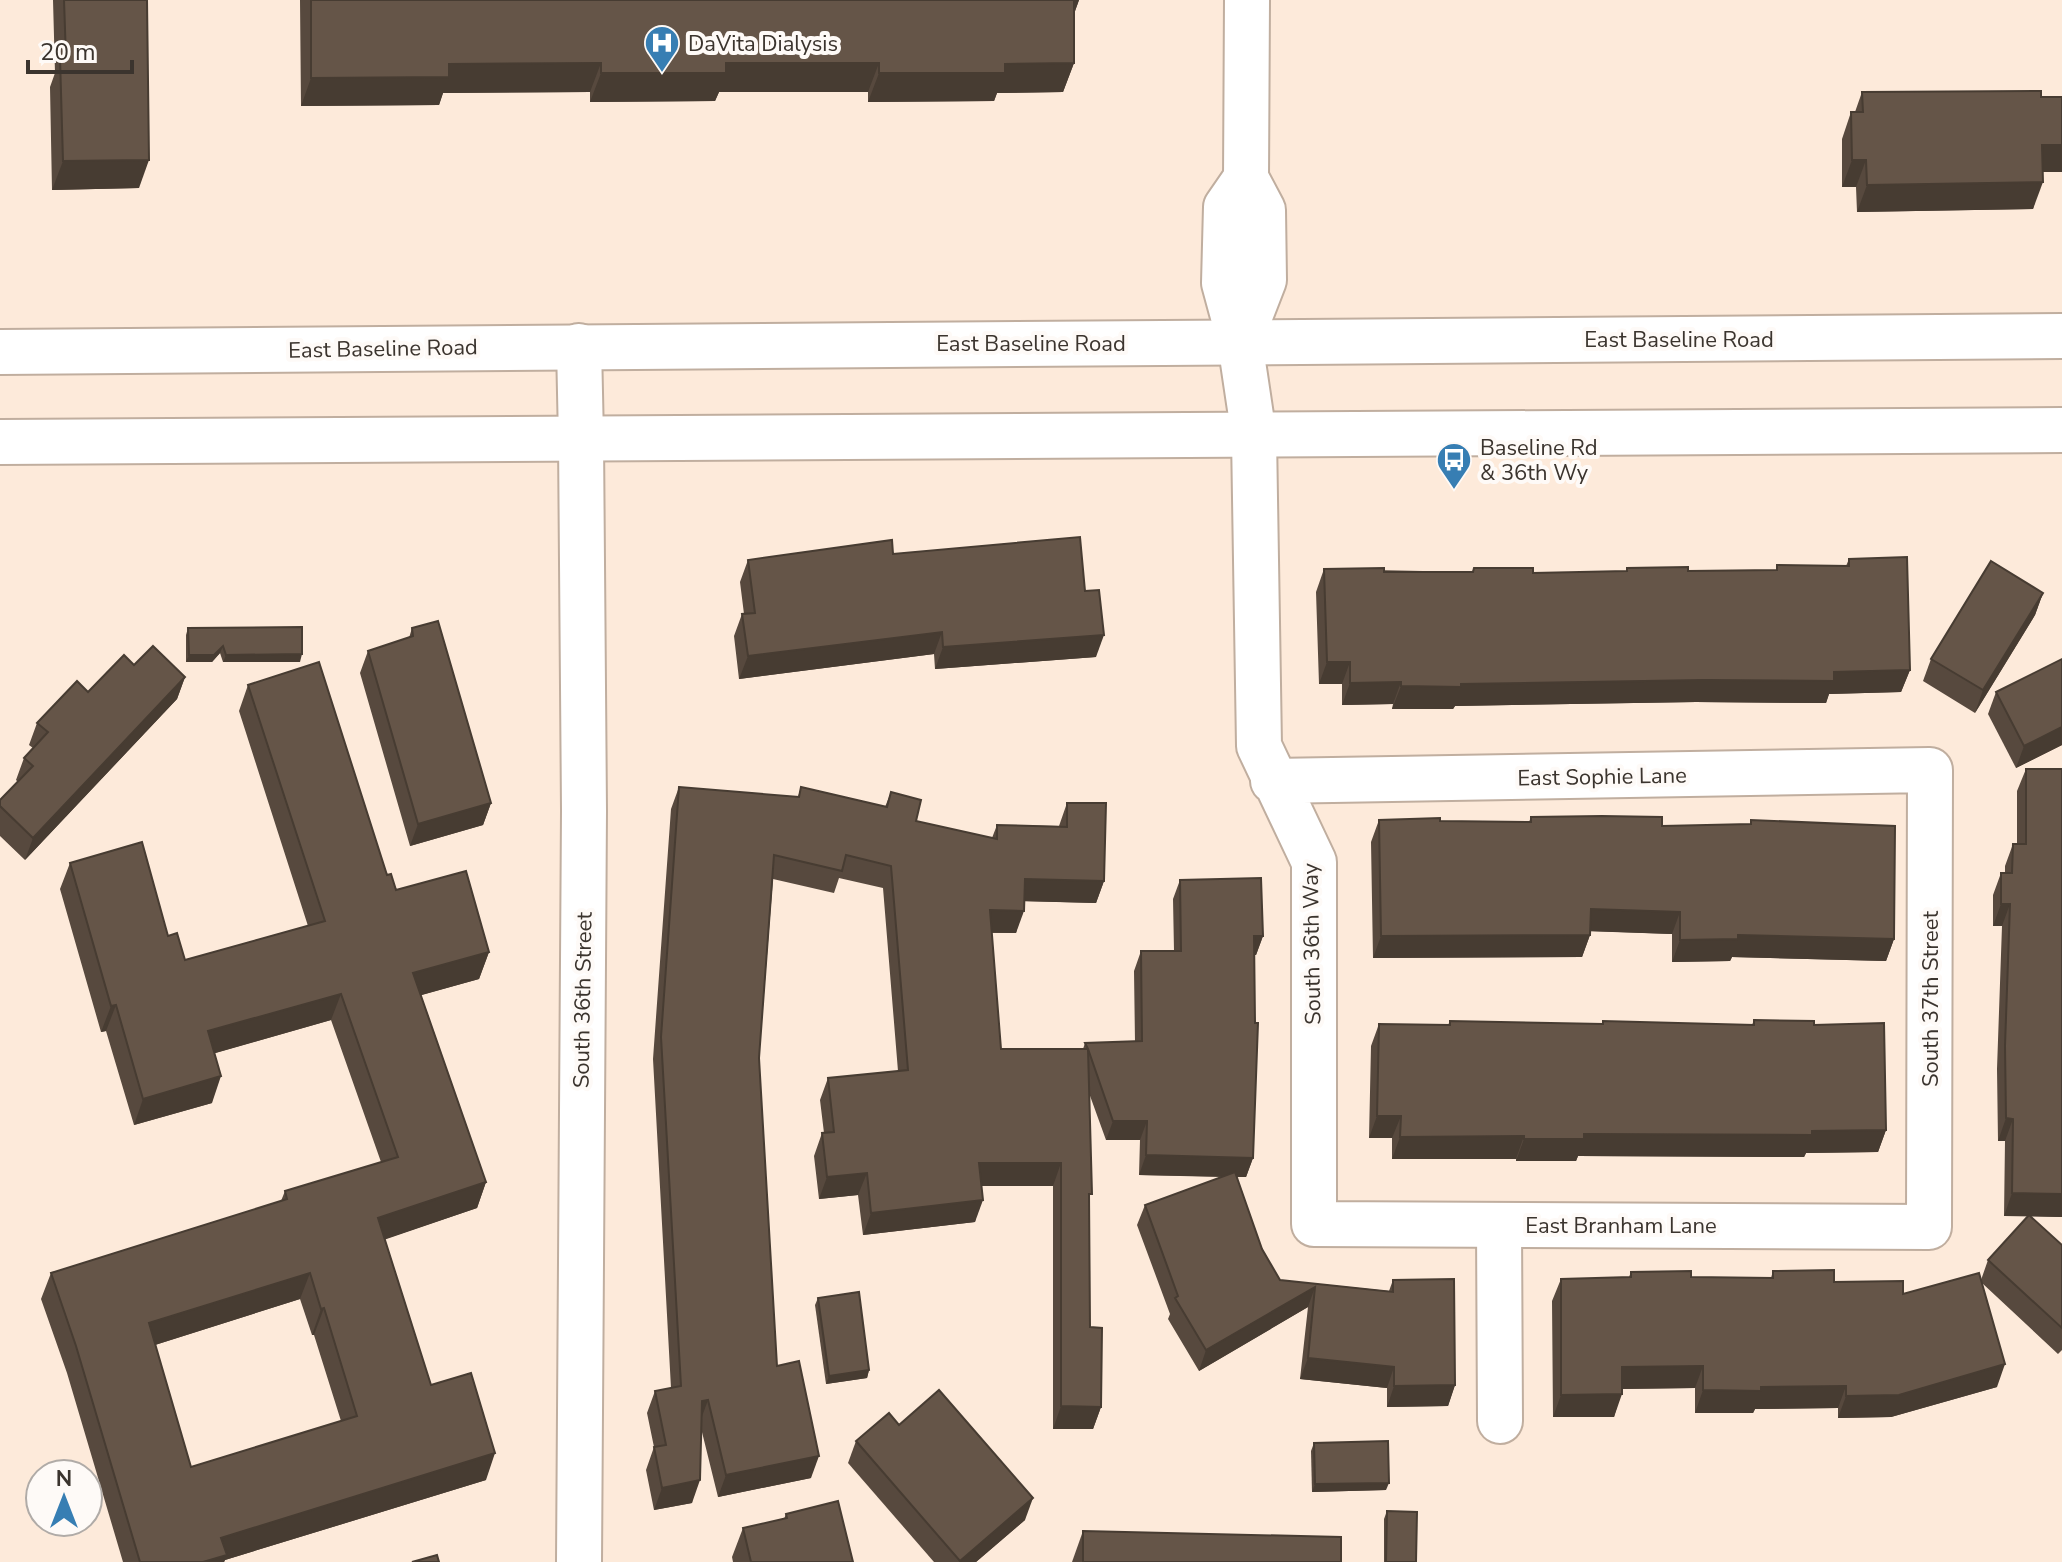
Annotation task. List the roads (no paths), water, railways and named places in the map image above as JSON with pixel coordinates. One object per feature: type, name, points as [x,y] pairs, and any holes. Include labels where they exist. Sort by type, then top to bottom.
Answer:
[{"type":"main road","points":[[1240,342],[1224,283],[1226,207],[1246,178],[1247,0]]},
{"type":"main road","name":"East Baseline Road","points":[[0,352],[2062,336]]},
{"type":"main road","name":"South 36th Way","points":[[1240,342],[1254,436],[1259,746],[1314,862],[1314,1224]]},
{"type":"main road","name":"South 36th Street","points":[[579,346],[584,811],[579,1562]]},
{"type":"main road","points":[[0,442],[2062,430]]},
{"type":"main road","name":"East Sophie Lane","points":[[1273,781],[1930,770]]},
{"type":"main road","name":"South 37th Street","points":[[1929,1227],[1930,770]]},
{"type":"main road","name":"East Branham Lane","points":[[1314,1224],[1929,1227]]},
{"type":"main road","points":[[1499,1225],[1500,1421]]},
{"type":"place","name":"DaVita Dialysis","points":[[662,74]]},
{"type":"place","name":"Baseline Rd & 36th Wy","points":[[1454,491]]}]
